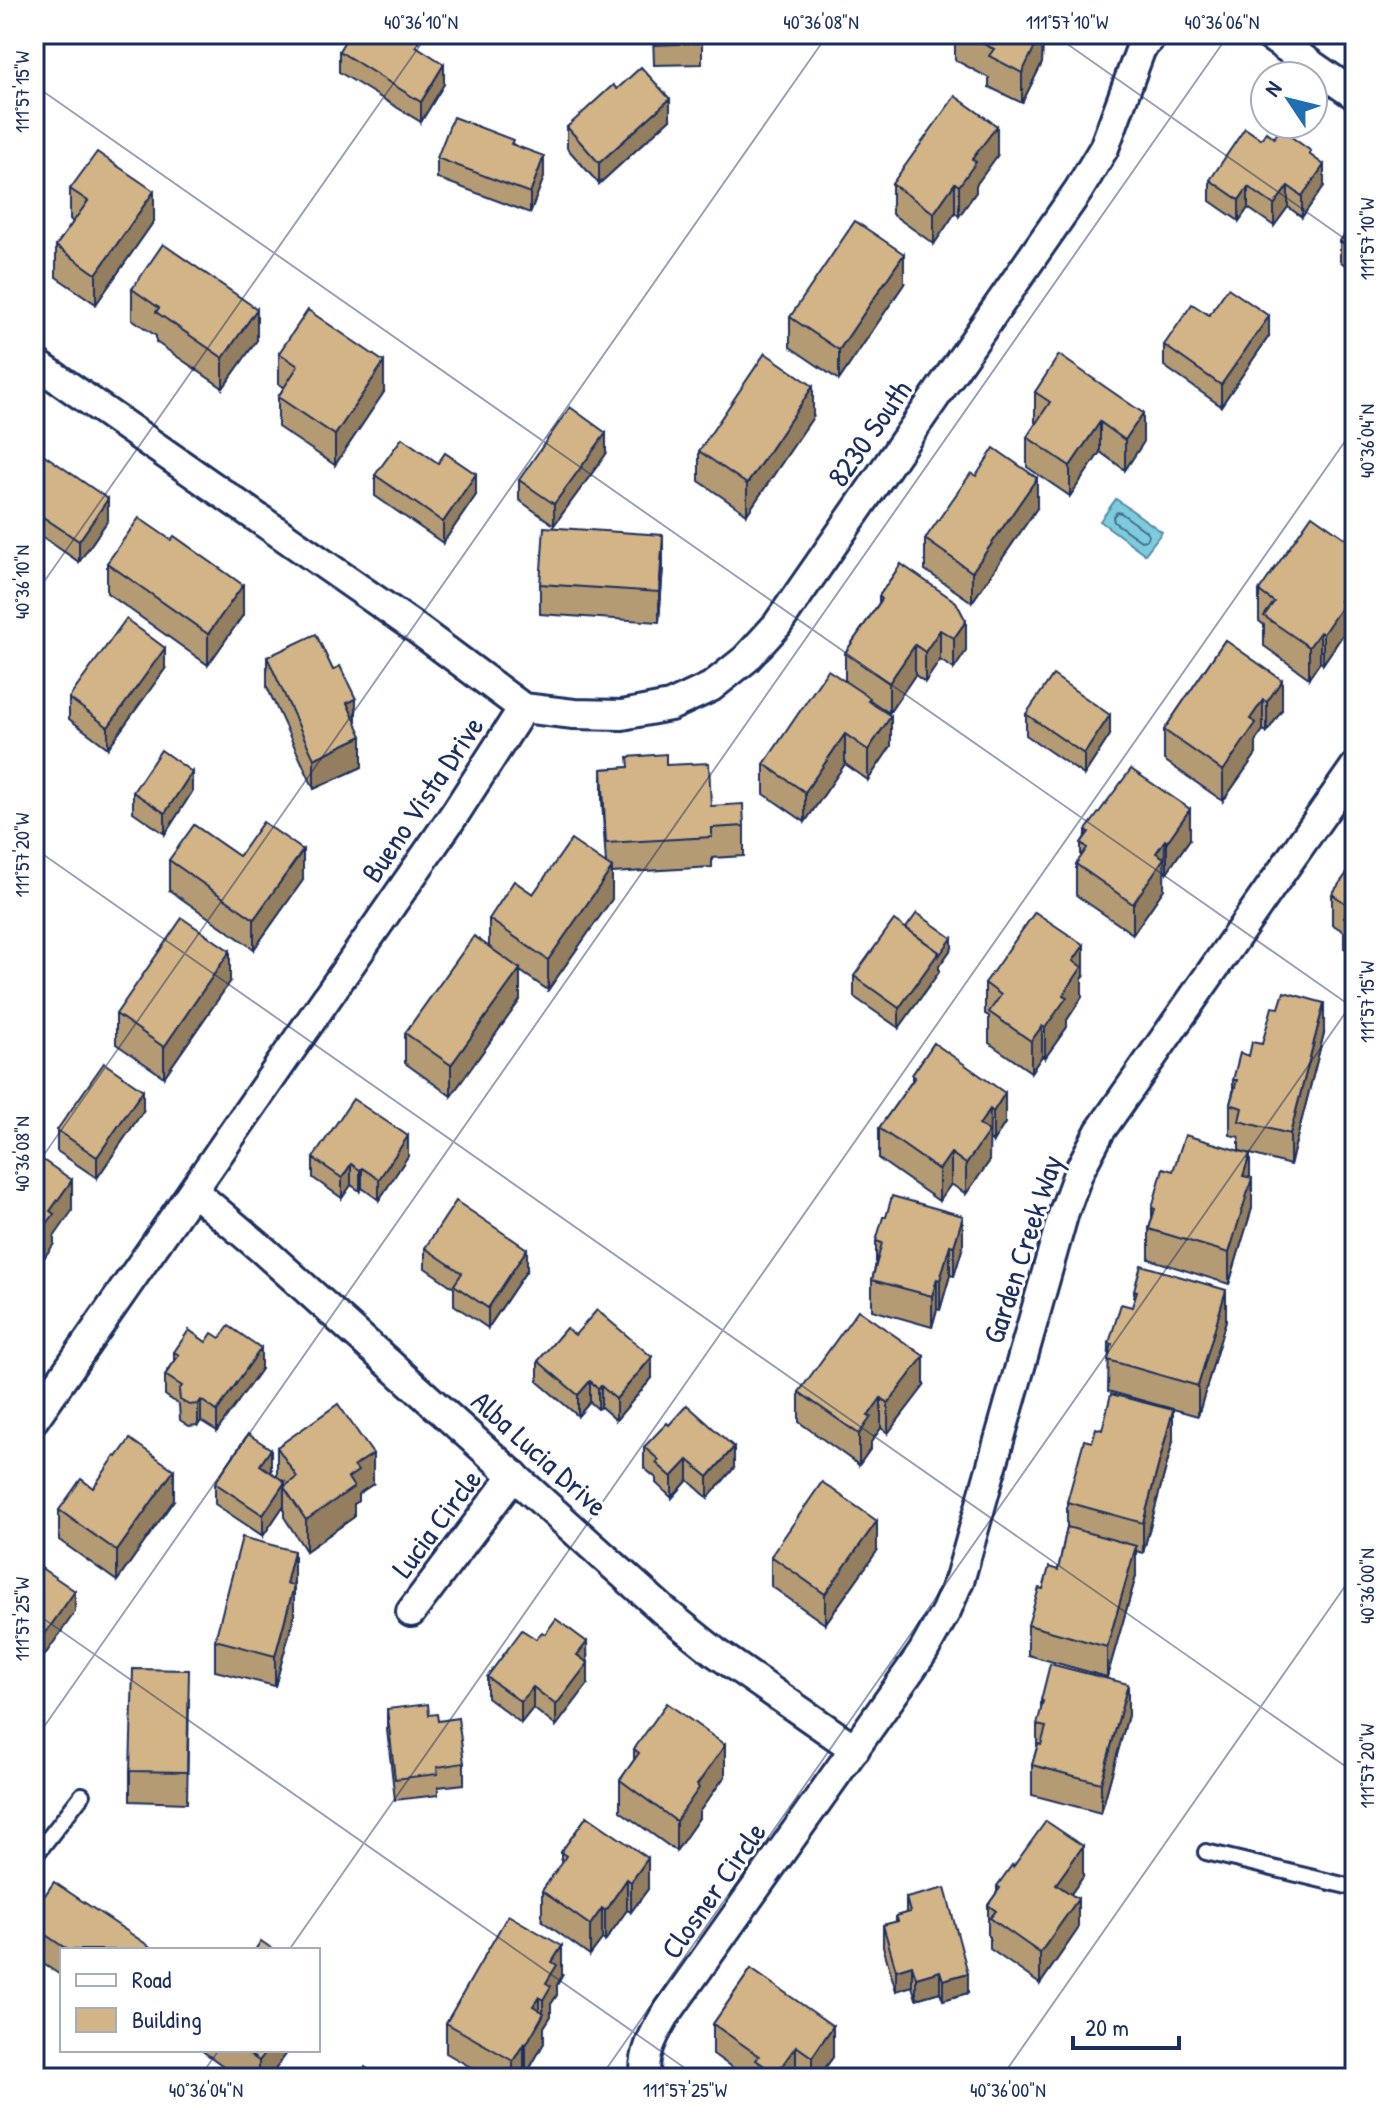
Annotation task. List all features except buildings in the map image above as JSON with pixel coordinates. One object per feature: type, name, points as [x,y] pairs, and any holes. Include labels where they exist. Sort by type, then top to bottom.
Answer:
[{"type":"street","name":"8230 South","points":[[523,708],[622,715],[670,706],[711,687],[746,659],[777,625],[1078,191],[1104,148],[1141,48],[1154,34]]},
{"type":"street","points":[[1267,34],[1355,95]]},
{"type":"street","name":"Bueno Vista Drive","points":[[34,362],[417,629],[523,708],[448,825],[34,1419]]},
{"type":"street","name":"Garden Creek Way","points":[[855,1749],[923,1652],[960,1578],[1064,1212],[1079,1171],[1100,1131],[1355,767]]},
{"type":"street","name":"Alba Lucia Drive","points":[[193,1191],[684,1627],[855,1749]]},
{"type":"street","name":"Lucia Circle","points":[[411,1612],[514,1475]]},
{"type":"street","name":"Closner Circle","points":[[646,2078],[644,2069],[650,2042],[664,2017],[855,1749]]},
{"type":"lane","points":[[34,1857],[82,1795]]},
{"type":"lane","points":[[1206,1852],[1355,1888]]},
{"type":"water","points":[[1116,499],[1162,532],[1145,554],[1100,521]]}]
